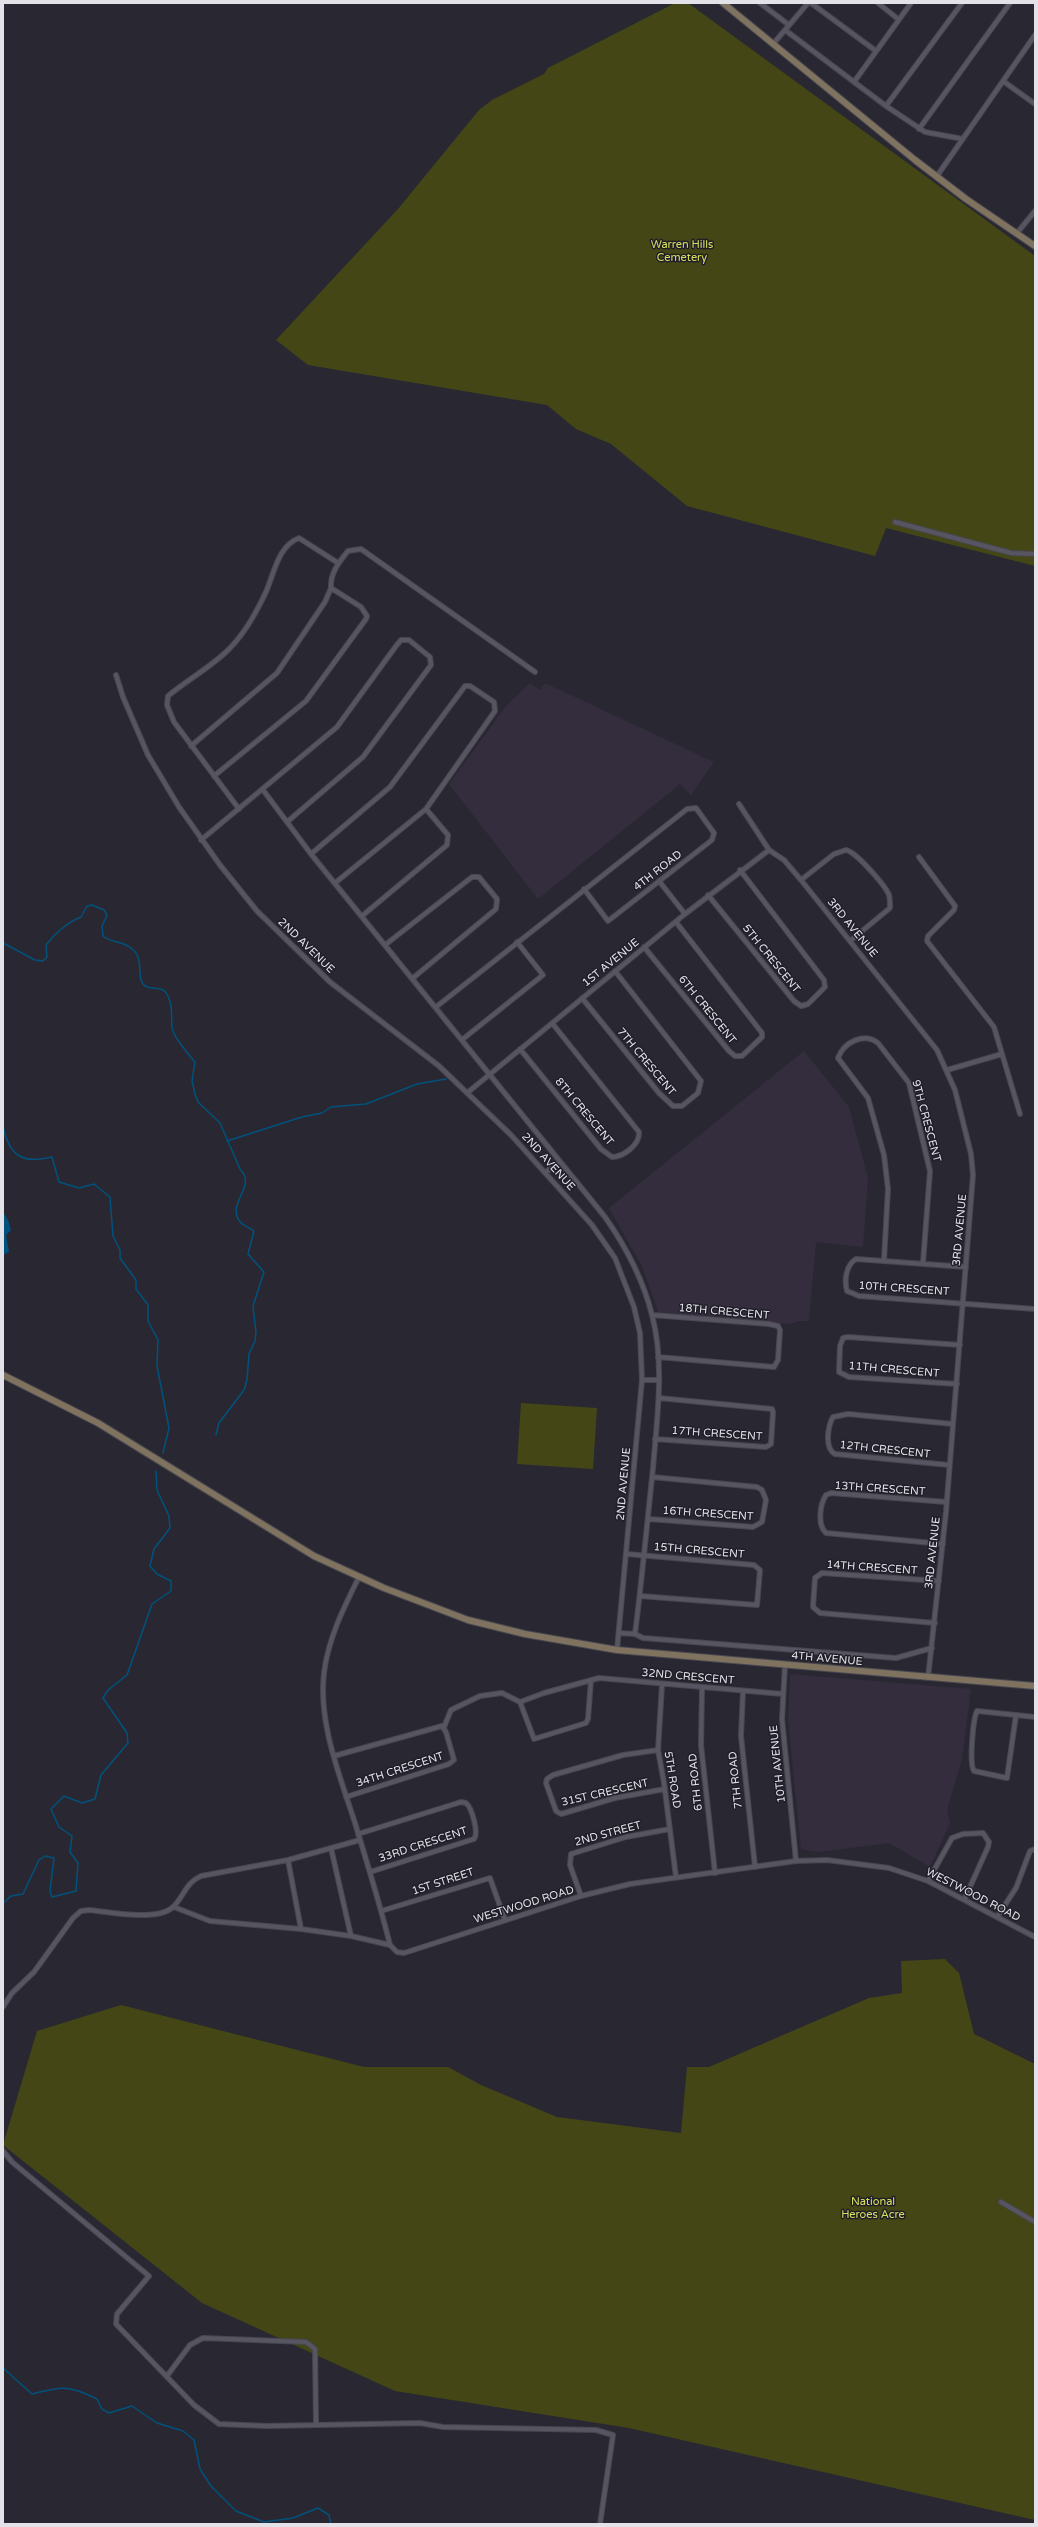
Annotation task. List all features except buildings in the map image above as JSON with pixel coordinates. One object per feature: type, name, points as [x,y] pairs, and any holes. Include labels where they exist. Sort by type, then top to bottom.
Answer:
[{"type":"street","points":[[723,3],[937,176],[1035,246]]},
{"type":"street","points":[[760,3],[789,25]]},
{"type":"street","points":[[773,44],[809,3],[876,51]]},
{"type":"street","points":[[878,3],[898,19]]},
{"type":"street","points":[[854,82],[911,3]]},
{"type":"street","points":[[886,106],[962,3]]},
{"type":"street","points":[[918,129],[1010,3]]},
{"type":"street","points":[[785,30],[918,129],[963,139]]},
{"type":"street","points":[[937,176],[1035,35]]},
{"type":"street","points":[[1003,81],[1035,104]]},
{"type":"street","points":[[1017,233],[1035,211]]},
{"type":"street","points":[[895,522],[1011,552],[1035,554]]},
{"type":"street","points":[[239,809],[174,722],[167,705],[168,696],[226,652],[239,636],[264,596],[279,556],[290,542],[299,538],[338,563]]},
{"type":"street","points":[[191,746],[277,673],[325,602],[331,588],[332,575],[338,563],[348,551],[360,548],[365,550],[535,672]]},
{"type":"street","points":[[214,776],[306,701],[366,619],[367,616],[361,607],[331,588]]},
{"type":"street","points":[[201,840],[337,727],[401,640],[409,640],[430,657],[431,665],[363,757],[287,822]]},
{"type":"street","name":"2ND AVENUE","points":[[116,675],[123,697],[148,755],[179,807],[201,840],[257,911],[330,982],[438,1066],[467,1093],[546,1172],[592,1225],[615,1258],[634,1307],[641,1348],[642,1380],[617,1650]]},
{"type":"street","points":[[311,854],[390,787],[465,686],[470,686],[494,702],[495,711],[426,809],[335,883]]},
{"type":"street","points":[[263,790],[311,854],[463,1039],[618,1236],[640,1277],[652,1316],[658,1357],[659,1398],[649,1519],[635,1634]]},
{"type":"street","points":[[739,804],[769,850]]},
{"type":"street","name":"4TH ROAD","points":[[696,808],[714,833],[712,840],[659,881],[608,921],[584,889],[687,809],[696,808]]},
{"type":"street","points":[[362,916],[447,845],[448,835],[426,809]]},
{"type":"street","name":"1ST AVENUE","points":[[467,1093],[685,914],[740,870],[769,850]]},
{"type":"street","name":"3RD AVENUE","points":[[769,850],[784,860],[927,1035],[947,1070],[973,1170],[957,1384],[935,1623],[928,1679]]},
{"type":"street","points":[[801,880],[834,854],[846,850],[854,854],[886,890],[890,899],[890,908],[850,941]]},
{"type":"street","points":[[919,857],[955,906],[954,910],[926,938],[927,942],[988,1017],[999,1039],[1020,1114]]},
{"type":"street","name":"5TH CRESCENT","points":[[708,896],[794,1001],[801,1006],[808,1004],[825,987],[824,980],[740,870]]},
{"type":"street","points":[[386,945],[472,877],[479,877],[484,880],[497,899],[496,909],[413,978]]},
{"type":"street","points":[[659,881],[685,914]]},
{"type":"street","points":[[436,1008],[584,889]]},
{"type":"street","name":"6TH CRESCENT","points":[[644,947],[731,1054],[742,1056],[762,1037],[762,1032],[676,922]]},
{"type":"street","points":[[463,1039],[543,975],[517,942]]},
{"type":"street","name":"7TH CRESCENT","points":[[582,998],[659,1093],[673,1106],[682,1106],[698,1093],[701,1081],[615,971]]},
{"type":"street","name":"8TH CRESCENT","points":[[520,1049],[601,1149],[612,1157],[620,1156],[636,1143],[639,1138],[639,1132],[552,1023]]},
{"type":"street","name":"9TH CRESCENT","points":[[884,1260],[888,1189],[884,1155],[868,1098],[838,1059],[839,1054],[850,1044],[865,1037],[871,1037],[878,1043],[910,1087],[930,1171],[923,1263]]},
{"type":"street","points":[[947,1070],[1002,1054]]},
{"type":"street","points":[[546,1172],[559,1162]]},
{"type":"street","name":"10TH CRESCENT","points":[[964,1303],[859,1296],[846,1291],[847,1268],[850,1262],[862,1258],[966,1267]]},
{"type":"street","points":[[964,1303],[1035,1309]]},
{"type":"street","name":"18TH CRESCENT","points":[[652,1316],[769,1324],[778,1326],[780,1330],[778,1360],[774,1367],[658,1357]]},
{"type":"street","name":"11TH CRESCENT","points":[[957,1384],[849,1377],[839,1372],[840,1346],[843,1338],[848,1337],[960,1345]]},
{"type":"street","name":"4TH AVENUE","points":[[3,1374],[98,1423],[289,1542],[359,1577],[468,1620],[525,1634],[617,1650],[928,1679],[1035,1686]]},
{"type":"street","points":[[642,1380],[658,1380]]},
{"type":"street","name":"17TH CRESCENT","points":[[655,1439],[767,1447],[771,1444],[773,1412],[770,1408],[659,1398]]},
{"type":"street","name":"12TH CRESCENT","points":[[949,1465],[835,1454],[829,1444],[830,1430],[833,1417],[848,1414],[953,1424]]},
{"type":"street","name":"16TH CRESCENT","points":[[649,1519],[753,1527],[762,1522],[766,1500],[762,1490],[757,1487],[652,1478]]},
{"type":"street","name":"13TH CRESCENT","points":[[942,1544],[826,1533],[821,1524],[821,1510],[826,1495],[831,1493],[946,1502]]},
{"type":"street","name":"15TH CRESCENT","points":[[627,1554],[758,1567],[760,1570],[757,1605],[640,1596]]},
{"type":"street","name":"14TH CRESCENT","points":[[935,1623],[820,1613],[814,1607],[814,1587],[815,1578],[822,1573],[939,1581]]},
{"type":"street","points":[[359,1577],[337,1624],[324,1673],[324,1708],[334,1756],[370,1872],[390,1945]]},
{"type":"street","points":[[619,1633],[635,1634],[643,1638],[896,1658],[932,1648]]},
{"type":"street","name":"10TH AVENUE","points":[[785,1665],[782,1719],[796,1861]]},
{"type":"street","name":"32ND CRESCENT","points":[[520,1702],[591,1680],[610,1678],[662,1685],[783,1694]]},
{"type":"street","points":[[334,1756],[440,1726],[444,1727],[451,1710],[480,1696],[502,1693],[520,1702],[534,1739],[580,1726],[588,1719],[591,1680]]},
{"type":"street","name":"5TH ROAD","points":[[662,1685],[658,1750],[665,1789],[676,1877]]},
{"type":"street","name":"6TH ROAD","points":[[702,1688],[701,1746],[715,1873]]},
{"type":"street","name":"7TH ROAD","points":[[742,1691],[741,1736],[755,1867]]},
{"type":"street","points":[[1016,1715],[1007,1778],[982,1773],[972,1769],[974,1720],[978,1711],[1016,1715],[1035,1717]]},
{"type":"street","name":"34TH CRESCENT","points":[[346,1797],[452,1763],[453,1754],[444,1727]]},
{"type":"street","name":"31ST CRESCENT","points":[[658,1750],[623,1755],[584,1765],[553,1775],[547,1779],[546,1783],[556,1811],[561,1814],[615,1798],[665,1789]]},
{"type":"street","name":"33RD CRESCENT","points":[[358,1834],[461,1802],[466,1803],[470,1808],[476,1832],[474,1840],[370,1872]]},
{"type":"street","name":"2ND STREET","points":[[581,1896],[570,1865],[571,1854],[626,1837],[670,1829]]},
{"type":"street","points":[[928,1880],[952,1838],[963,1834],[983,1833],[989,1842],[988,1847],[965,1898]]},
{"type":"street","points":[[3,2007],[8,1998],[30,1977],[73,1918],[81,1912],[89,1910],[156,1914],[174,1907],[190,1882],[201,1876],[288,1860],[360,1840]]},
{"type":"street","points":[[331,1848],[351,1936]]},
{"type":"street","points":[[997,1917],[1016,1888],[1030,1851],[1035,1849]]},
{"type":"street","points":[[288,1860],[301,1929]]},
{"type":"street","name":"WESTWOOD ROAD","points":[[174,1907],[210,1921],[301,1929],[351,1936],[390,1945],[393,1950],[404,1953],[581,1896],[642,1882],[796,1861],[827,1860],[860,1863],[889,1868],[928,1880],[965,1898],[997,1917],[1035,1936]]},
{"type":"street","name":"1ST STREET","points":[[381,1911],[490,1878],[505,1920]]},
{"type":"street","points":[[3,2151],[12,2162],[149,2276],[117,2314],[116,2324],[194,2405],[219,2424],[267,2426],[420,2423],[443,2427],[596,2430],[613,2435],[613,2447],[600,2524]]},
{"type":"street","points":[[1001,2202],[1035,2222]]},
{"type":"street","points":[[167,2376],[190,2345],[203,2338],[306,2342],[316,2349],[316,2424]]},
{"type":"shaded area","points":[[530,683],[540,690],[545,683],[714,762],[691,795],[680,784],[538,899],[449,784],[506,706]]},
{"type":"shaded area","points":[[804,1051],[849,1107],[868,1178],[863,1247],[816,1242],[809,1321],[797,1321],[791,1324],[659,1314],[642,1266],[609,1208]]},
{"type":"shaded area","points":[[790,1674],[971,1689],[962,1759],[947,1810],[950,1823],[930,1867],[889,1843],[818,1852],[801,1849],[788,1719]]},
{"type":"green space","name":"Warren Hills Cemetery","points":[[675,3],[688,3],[1035,256],[1035,566],[886,528],[875,556],[687,506],[611,444],[576,429],[547,405],[308,365],[276,340],[398,209],[479,110],[492,100],[544,74],[548,68]]},
{"type":"green space","points":[[521,1403],[597,1408],[593,1469],[517,1464]]},
{"type":"green space","name":"National Heroes Acre","points":[[945,1959],[959,1973],[974,2034],[1035,2064],[1035,2520],[629,2428],[395,2391],[202,2303],[3,2145],[37,2031],[121,2005],[364,2067],[448,2067],[481,2085],[557,2117],[681,2133],[687,2067],[709,2067],[869,1998],[902,1993],[901,1961]]},
{"type":"water","points":[[3,1212],[8,1220],[11,1230],[6,1235],[9,1252],[3,1255]]},
{"type":"waterway","points":[[3,943],[35,960],[43,961],[47,957],[46,945],[49,941],[66,925],[81,917],[87,906],[92,905],[104,910],[107,915],[102,926],[103,936],[131,948],[138,957],[140,976],[143,984],[149,988],[162,989],[169,998],[173,1031],[181,1045],[195,1062],[192,1081],[198,1102],[220,1123],[240,1169],[245,1176],[244,1189],[236,1209],[237,1216],[241,1223],[254,1231],[248,1254],[264,1272],[253,1306],[256,1333],[255,1341],[249,1354],[247,1380],[244,1390],[219,1423],[216,1435]]},
{"type":"waterway","points":[[227,1141],[302,1117],[322,1113],[331,1107],[366,1104],[417,1084],[446,1079]]},
{"type":"waterway","points":[[3,1127],[9,1145],[18,1156],[32,1159],[52,1157],[59,1182],[79,1188],[94,1184],[110,1197],[113,1236],[120,1250],[120,1258],[136,1280],[136,1289],[148,1305],[148,1321],[158,1340],[157,1366],[169,1428],[163,1453]]},
{"type":"waterway","points":[[3,1903],[11,1896],[23,1894],[39,1860],[45,1856],[54,1858],[50,1891],[52,1897],[76,1891],[78,1863],[70,1852],[72,1836],[59,1827],[51,1809],[64,1796],[82,1803],[95,1799],[101,1775],[128,1743],[127,1733],[103,1698],[108,1690],[127,1675],[152,1604],[171,1591],[171,1581],[157,1574],[150,1566],[154,1549],[170,1528],[169,1516],[157,1490],[156,1471]]},
{"type":"waterway","points":[[3,2368],[32,2394],[58,2388],[72,2389],[97,2399],[102,2409],[109,2413],[132,2406],[157,2423],[183,2431],[194,2440],[200,2469],[211,2486],[236,2511],[264,2522],[293,2518],[318,2508],[329,2515],[331,2524]]}]
